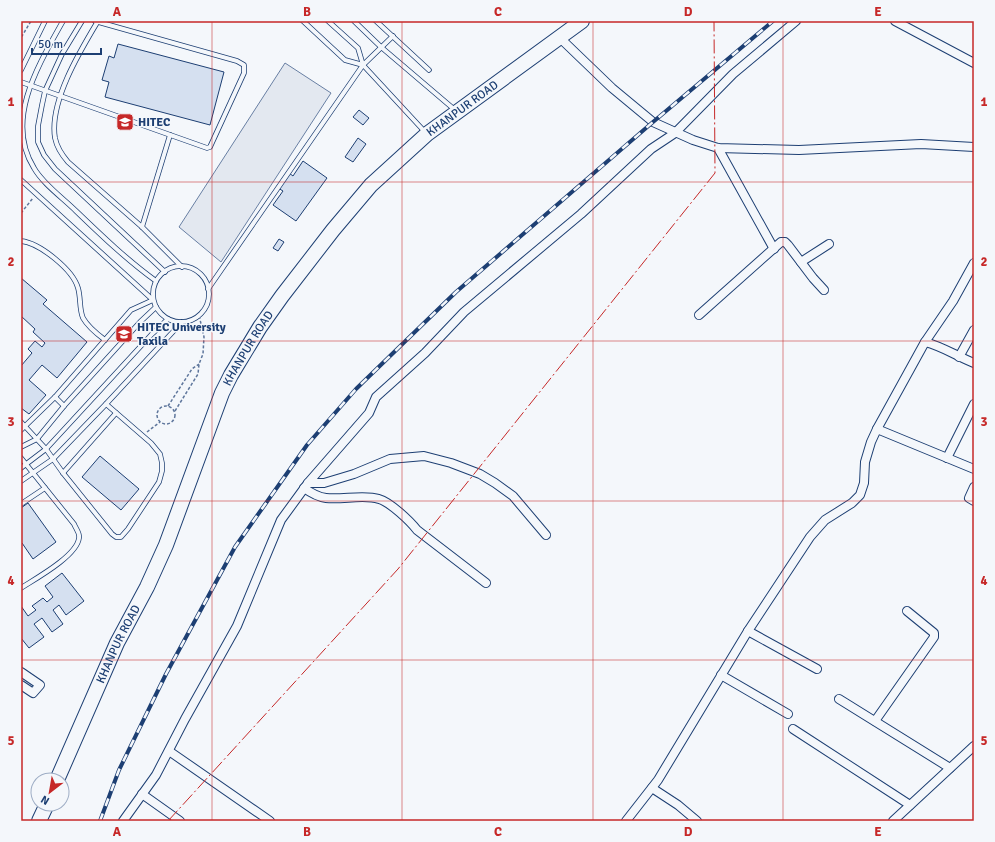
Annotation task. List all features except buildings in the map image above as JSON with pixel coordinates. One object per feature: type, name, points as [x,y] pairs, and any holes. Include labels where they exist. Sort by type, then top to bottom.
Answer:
[{"type":"highway","name":"KHANPUR ROAD","points":[[61,772],[117,643],[147,587],[166,545],[222,393],[260,327],[306,263],[371,185],[427,134],[507,74],[582,21]]},
{"type":"street","points":[[123,821],[156,775],[237,626],[281,520],[306,485],[368,413],[376,397],[425,353],[464,312],[580,214],[651,149],[675,133],[733,74],[796,21]]},
{"type":"street","points":[[895,21],[974,63]]},
{"type":"street","points":[[560,38],[612,88],[652,122],[675,133],[718,148],[799,150],[921,144],[974,148]]},
{"type":"street","points":[[718,148],[774,249]]},
{"type":"street","points":[[699,315],[783,241],[788,245],[824,290]]},
{"type":"street","points":[[801,262],[829,244]]},
{"type":"street","points":[[626,821],[652,788],[748,631],[810,536],[825,520],[852,503],[860,495],[864,483],[865,462],[877,429],[925,342],[953,301],[974,264]]},
{"type":"street","points":[[959,358],[974,330]]},
{"type":"street","points":[[925,342],[940,346],[959,358],[974,363]]},
{"type":"street","points":[[947,458],[974,404]]},
{"type":"street","points":[[877,429],[974,469]]},
{"type":"street","points":[[306,485],[324,483],[354,474],[390,459],[424,456],[451,463],[480,474],[495,483],[513,496],[546,535]]},
{"type":"street","points":[[306,485],[318,497],[327,499],[363,497],[379,499],[394,508],[412,523],[417,530],[486,583]]},
{"type":"street","points":[[974,487],[969,498],[974,501]]},
{"type":"street","points":[[874,721],[934,637],[934,633],[908,611]]},
{"type":"street","points":[[748,631],[817,669]]},
{"type":"street","points":[[21,672],[40,685],[33,693],[21,685]]},
{"type":"street","points":[[721,675],[788,714]]},
{"type":"street","points":[[838,699],[950,768]]},
{"type":"street","points":[[793,729],[910,804]]},
{"type":"street","points":[[892,821],[974,746]]},
{"type":"street","points":[[169,751],[270,821]]},
{"type":"street","points":[[652,788],[678,805],[697,821]]},
{"type":"street","points":[[142,794],[180,821]]},
{"type":"lane","points":[[21,70],[45,21]]},
{"type":"lane","points":[[63,21],[47,48],[24,105],[22,119],[23,143],[26,154],[34,169],[49,186],[111,244],[156,281]]},
{"type":"lane","points":[[82,21],[62,54],[45,91],[38,126],[38,142],[44,155],[55,169],[165,272]]},
{"type":"lane","points":[[21,82],[31,85],[45,91],[60,96],[207,148],[210,147],[244,72],[244,65],[237,61],[97,21],[75,59],[60,96],[54,126],[55,139],[59,150],[68,162],[142,227],[182,267]]},
{"type":"lane","points":[[303,21],[345,60],[363,65]]},
{"type":"lane","points":[[328,21],[358,48],[363,65],[427,134]]},
{"type":"lane","points":[[354,21],[381,48],[456,112]]},
{"type":"lane","points":[[376,21],[429,70]]},
{"type":"lane","points":[[208,289],[201,276],[196,271],[189,268],[175,267],[165,272],[156,281],[153,293],[156,307],[160,313],[168,319],[182,322],[193,319],[199,315],[207,303],[208,289],[363,65],[393,36]]},
{"type":"lane","points":[[142,227],[170,135]]},
{"type":"lane","points":[[21,158],[26,154]]},
{"type":"lane","points":[[21,180],[154,300]]},
{"type":"lane","points":[[21,241],[36,245],[54,258],[68,272],[78,286],[83,317],[88,325],[105,340]]},
{"type":"lane","points":[[21,430],[26,427],[55,397],[131,310],[154,300]]},
{"type":"lane","points":[[21,447],[37,439],[64,406],[140,322],[156,307]]},
{"type":"lane","points":[[21,468],[46,449],[152,334],[168,319]]},
{"type":"lane","points":[[21,481],[53,459],[182,322]]},
{"type":"lane","points":[[55,397],[64,406]]},
{"type":"lane","points":[[21,422],[46,449],[63,473],[112,534],[116,537],[121,537],[128,529],[159,482],[162,471],[160,454],[151,443],[106,404]]},
{"type":"lane","points":[[63,473],[116,413]]},
{"type":"lane","points":[[21,458],[74,524],[79,537],[74,549],[67,557],[21,588]]},
{"type":"lane","points":[[21,504],[45,488]]},
{"type":"path","points":[[21,36],[31,21]]},
{"type":"path","points":[[21,213],[37,194]]},
{"type":"path","points":[[160,422],[171,424],[175,418],[175,411],[198,374],[199,364],[203,354],[204,337],[199,315]]},
{"type":"path","points":[[168,406],[192,370],[199,364]]},
{"type":"path","points":[[160,422],[157,412],[162,407],[168,406],[175,411]]},
{"type":"path","points":[[143,436],[160,422]]},
{"type":"shaded area","points":[[285,63],[331,93],[221,262],[179,227]]},
{"type":"railway","points":[[100,821],[119,770],[166,674],[235,547],[307,445],[356,389],[456,292],[653,122],[773,21]]},
{"type":"power","points":[[168,821],[398,569],[715,173],[714,21]]},
{"type":"place","name":"HITEC","points":[[125,122]]},
{"type":"place","name":"HITEC University Taxila","points":[[124,334]]}]
